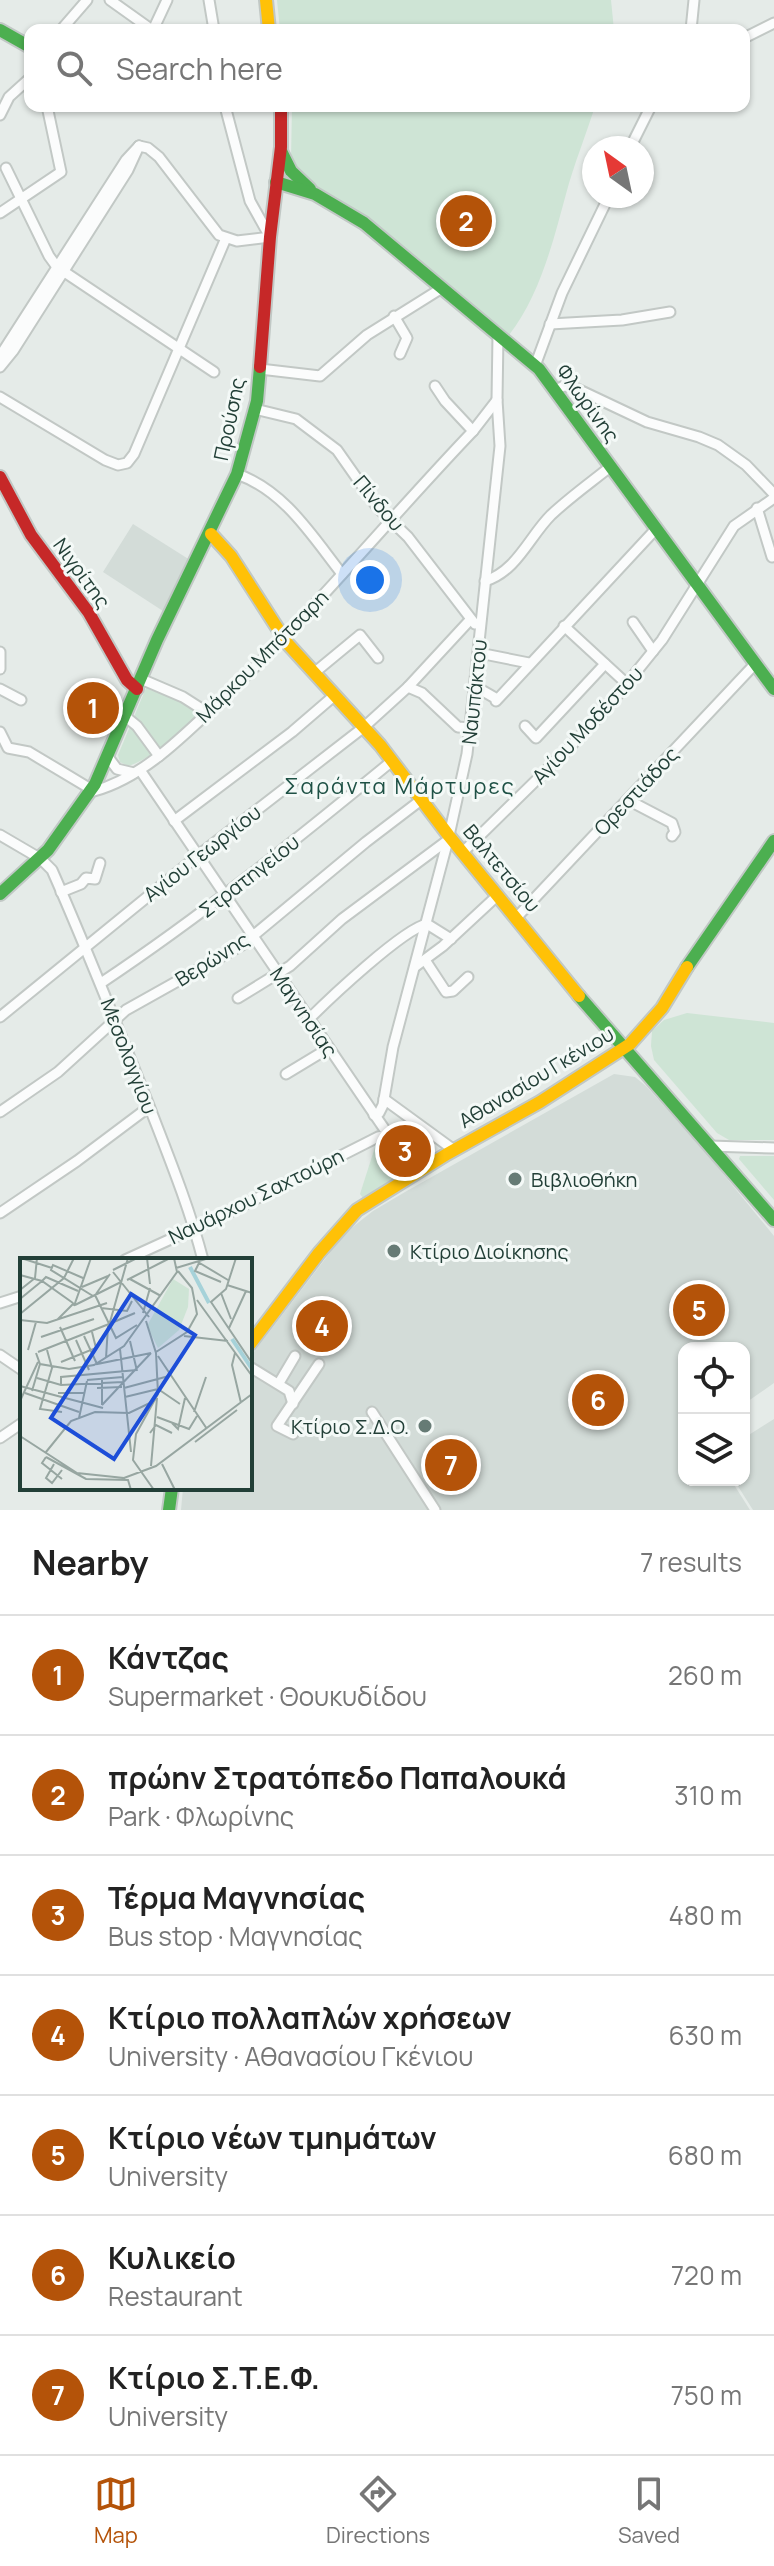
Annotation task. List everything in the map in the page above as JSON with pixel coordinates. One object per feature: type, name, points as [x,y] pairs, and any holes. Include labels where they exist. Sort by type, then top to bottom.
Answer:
[{"type":"street","points":[[66,24],[87,0]]},
{"type":"street","points":[[110,0],[125,4],[146,24]]},
{"type":"street","points":[[155,24],[167,0]]},
{"type":"street","points":[[209,0],[213,24]]},
{"type":"street","points":[[266,0],[268,24]]},
{"type":"street","points":[[692,24],[694,0]]},
{"type":"street","points":[[750,35],[774,23]]},
{"type":"street","points":[[2,34],[24,44]]},
{"type":"street","points":[[0,115],[9,97],[24,83]]},
{"type":"street","points":[[0,213],[61,172],[48,112]]},
{"type":"street","points":[[0,367],[13,351],[126,160],[139,146],[148,148],[159,157],[209,225],[226,238],[244,241],[270,237],[250,201],[227,112]]},
{"type":"street","name":"Προύσης","points":[[0,894],[41,859],[92,791],[157,640],[211,534],[237,474],[255,409],[260,369],[270,237],[281,147],[281,112]]},
{"type":"street","points":[[636,136],[648,112]]},
{"type":"street","name":"Φλωρίνης","points":[[281,147],[291,171],[315,194],[367,225],[535,366],[774,689]]},
{"type":"street","points":[[6,168],[49,256],[60,269],[214,372]]},
{"type":"street","name":"Φλωρίνης","points":[[276,182],[315,194]]},
{"type":"street","points":[[535,366],[569,278],[603,208]]},
{"type":"street","points":[[0,397],[112,463],[123,465],[131,460],[226,238]]},
{"type":"street","points":[[0,356],[60,269]]},
{"type":"street","points":[[260,369],[318,377],[359,340],[442,288]]},
{"type":"street","points":[[550,324],[622,320],[670,312]]},
{"type":"street","points":[[394,316],[407,338],[400,354]]},
{"type":"street","points":[[497,400],[498,335]]},
{"type":"street","points":[[435,386],[473,431]]},
{"type":"street","points":[[555,390],[561,386],[573,387],[647,422],[713,442],[746,465],[774,496]]},
{"type":"street","name":"Μάρκου Μπότσαρη","points":[[92,791],[137,772],[208,713],[283,639],[473,431],[497,400]]},
{"type":"street","name":"Ναυπάκτου","points":[[374,1115],[380,1111],[384,1099],[393,1047],[420,963],[471,728],[500,446],[497,400]]},
{"type":"street","name":"Πίνδου","points":[[255,409],[290,417],[341,454],[373,501],[412,543],[470,620],[481,627]]},
{"type":"street","points":[[485,581],[518,559],[530,539],[551,516],[610,467]]},
{"type":"street","points":[[237,474],[265,487],[285,505],[342,574]]},
{"type":"street","name":"Νιγρίτης","points":[[1,479],[38,546],[89,613],[127,680],[139,684]]},
{"type":"street","name":"Αγίου Μοδέστου","points":[[463,852],[567,750],[627,684],[653,651],[734,526],[774,496]]},
{"type":"street","points":[[757,508],[770,537],[772,557]]},
{"type":"street","points":[[476,687],[496,700],[655,530]]},
{"type":"street","name":"Βαλτετσίου","points":[[211,534],[238,565],[283,639],[364,727],[449,838],[623,1048],[774,1220]]},
{"type":"street","name":"Αγίου Γεωργίου","points":[[0,1017],[198,856],[364,727],[408,687],[470,620]]},
{"type":"street","points":[[633,622],[653,651]]},
{"type":"street","points":[[564,626],[627,684]]},
{"type":"street","points":[[314,673],[360,635],[378,658]]},
{"type":"street","points":[[0,652],[1,666]]},
{"type":"street","points":[[479,653],[529,663]]},
{"type":"street","points":[[525,726],[536,738],[605,664]]},
{"type":"street","points":[[757,666],[774,672]]},
{"type":"street","name":"Ορεστιάδος","points":[[517,917],[757,666]]},
{"type":"street","points":[[139,684],[183,697],[208,713]]},
{"type":"street","points":[[408,687],[422,693],[458,727],[471,728]]},
{"type":"street","points":[[0,689],[21,700]]},
{"type":"street","points":[[174,821],[283,739],[335,695]]},
{"type":"street","points":[[126,717],[137,726],[159,756]]},
{"type":"street","points":[[0,732],[8,748],[29,752],[92,791]]},
{"type":"street","name":"Μαγνησίας","points":[[108,757],[117,769],[137,772],[174,821],[415,1174]]},
{"type":"street","name":"Στρατηγείου","points":[[101,983],[225,895],[392,761]]},
{"type":"street","name":"Βερώνης","points":[[0,1112],[65,1066],[130,1007],[234,950],[421,800]]},
{"type":"street","points":[[628,800],[672,823],[675,832],[672,836]]},
{"type":"street","points":[[0,835],[41,859]]},
{"type":"street","points":[[238,998],[278,975],[342,919],[449,838]]},
{"type":"street","name":"Αθανασίου Γκένιου","points":[[252,1341],[357,1210],[549,1096],[623,1048],[662,1008],[689,963],[774,841]]},
{"type":"street","name":"Μεσολογγίου","points":[[41,859],[50,867],[101,983],[194,1228],[202,1258]]},
{"type":"street","points":[[61,892],[81,884],[86,878],[95,879],[100,863]]},
{"type":"street","points":[[468,977],[448,993],[420,963],[498,895]]},
{"type":"street","points":[[309,1019],[417,927],[427,924],[451,939]]},
{"type":"street","points":[[286,1074],[329,1048]]},
{"type":"street","points":[[384,1099],[454,1150]]},
{"type":"street","points":[[0,1213],[149,1107]]},
{"type":"street","name":"Ναυάρχου Σαχτούρη","points":[[129,1258],[378,1137],[389,1135]]},
{"type":"street","points":[[710,1146],[774,1148]]},
{"type":"street","points":[[0,1303],[20,1297]]},
{"type":"street","points":[[279,1383],[295,1356]]},
{"type":"street","points":[[293,1434],[277,1426],[319,1364]]},
{"type":"street","points":[[252,1368],[289,1391],[293,1404]]},
{"type":"street","points":[[372,1412],[435,1510]]},
{"type":"street","points":[[0,1438],[20,1424]]},
{"type":"street","points":[[169,1510],[172,1490]]},
{"type":"shaded area","points":[[133,524],[190,560],[163,611],[103,572]]},
{"type":"shaded area","points":[[614,1074],[635,1077],[706,1153],[774,1236],[774,1383],[750,1400],[750,1342],[678,1342],[678,1486],[735,1486],[750,1510],[181,1510],[183,1490],[252,1490],[252,1354],[345,1233],[373,1211]]},
{"type":"shaded area","points":[[774,1419],[774,1510],[753,1510],[738,1486],[750,1486],[750,1434]]},
{"type":"green space","points":[[277,0],[611,0],[613,24],[279,24]]},
{"type":"green space","points":[[292,112],[593,112],[585,136],[582,136],[582,145],[544,268],[529,303],[509,335],[382,228],[300,173],[291,159]]},
{"type":"green space","points":[[146,688],[201,711],[157,750],[128,766],[120,762],[118,755]]},
{"type":"green space","points":[[687,1013],[774,1023],[774,1140],[729,1140],[717,1133],[654,1060],[652,1031],[664,1020]]},
{"type":"green space","points":[[376,1144],[385,1147],[403,1175],[363,1198],[360,1194]]},
{"type":"green space","points":[[740,1156],[774,1156],[774,1200],[739,1159]]},
{"type":"traffic: fast","points":[[0,30],[24,44]]},
{"type":"traffic: fast","points":[[281,151],[291,171],[310,189]]},
{"type":"traffic: fast","points":[[276,182],[315,194],[364,223],[539,369],[774,689]]},
{"type":"traffic: fast","points":[[0,894],[48,850],[95,784],[157,640],[237,474],[257,401],[260,367]]},
{"type":"traffic: fast","points":[[687,967],[774,841]]},
{"type":"traffic: fast","points":[[579,996],[774,1220]]},
{"type":"traffic: fast","points":[[169,1510],[172,1490]]},
{"type":"traffic: slow","points":[[266,0],[268,24]]},
{"type":"traffic: slow","points":[[211,534],[231,556],[287,643],[380,745],[449,836],[579,996]]},
{"type":"traffic: slow","points":[[252,1341],[319,1253],[357,1210],[447,1154],[540,1102],[630,1044],[662,1008],[687,967]]},
{"type":"traffic: jam","points":[[260,367],[281,147],[281,112]]},
{"type":"traffic: jam","points":[[0,477],[31,535],[89,613],[127,680],[137,689]]},
{"type":"place","name":"πρώην Στρατόπεδο Παπαλουκά","points":[[466,221]]},
{"type":"place","name":"Κάντζας","points":[[93,708]]},
{"type":"place","name":"Τέρμα Μαγνησίας","points":[[405,1151]]},
{"type":"place","name":"Βιβλιοθήκη","points":[[515,1179]]},
{"type":"place","name":"Κτίριο Διοίκησης","points":[[394,1251]]},
{"type":"place","name":"Κτίριο νέων τμημάτων","points":[[699,1310]]},
{"type":"place","name":"Κτίριο πολλαπλών χρήσεων","points":[[322,1326]]},
{"type":"place","name":"Κυλικείο","points":[[598,1400]]},
{"type":"place","name":"Κτίριο Σ.Δ.Ο.","points":[[425,1426]]},
{"type":"place","name":"Κτίριο Σ.Τ.Ε.Φ.","points":[[451,1465]]},
{"type":"district","name":"Σαράντα Μάρτυρες","points":[[400,786]]}]
